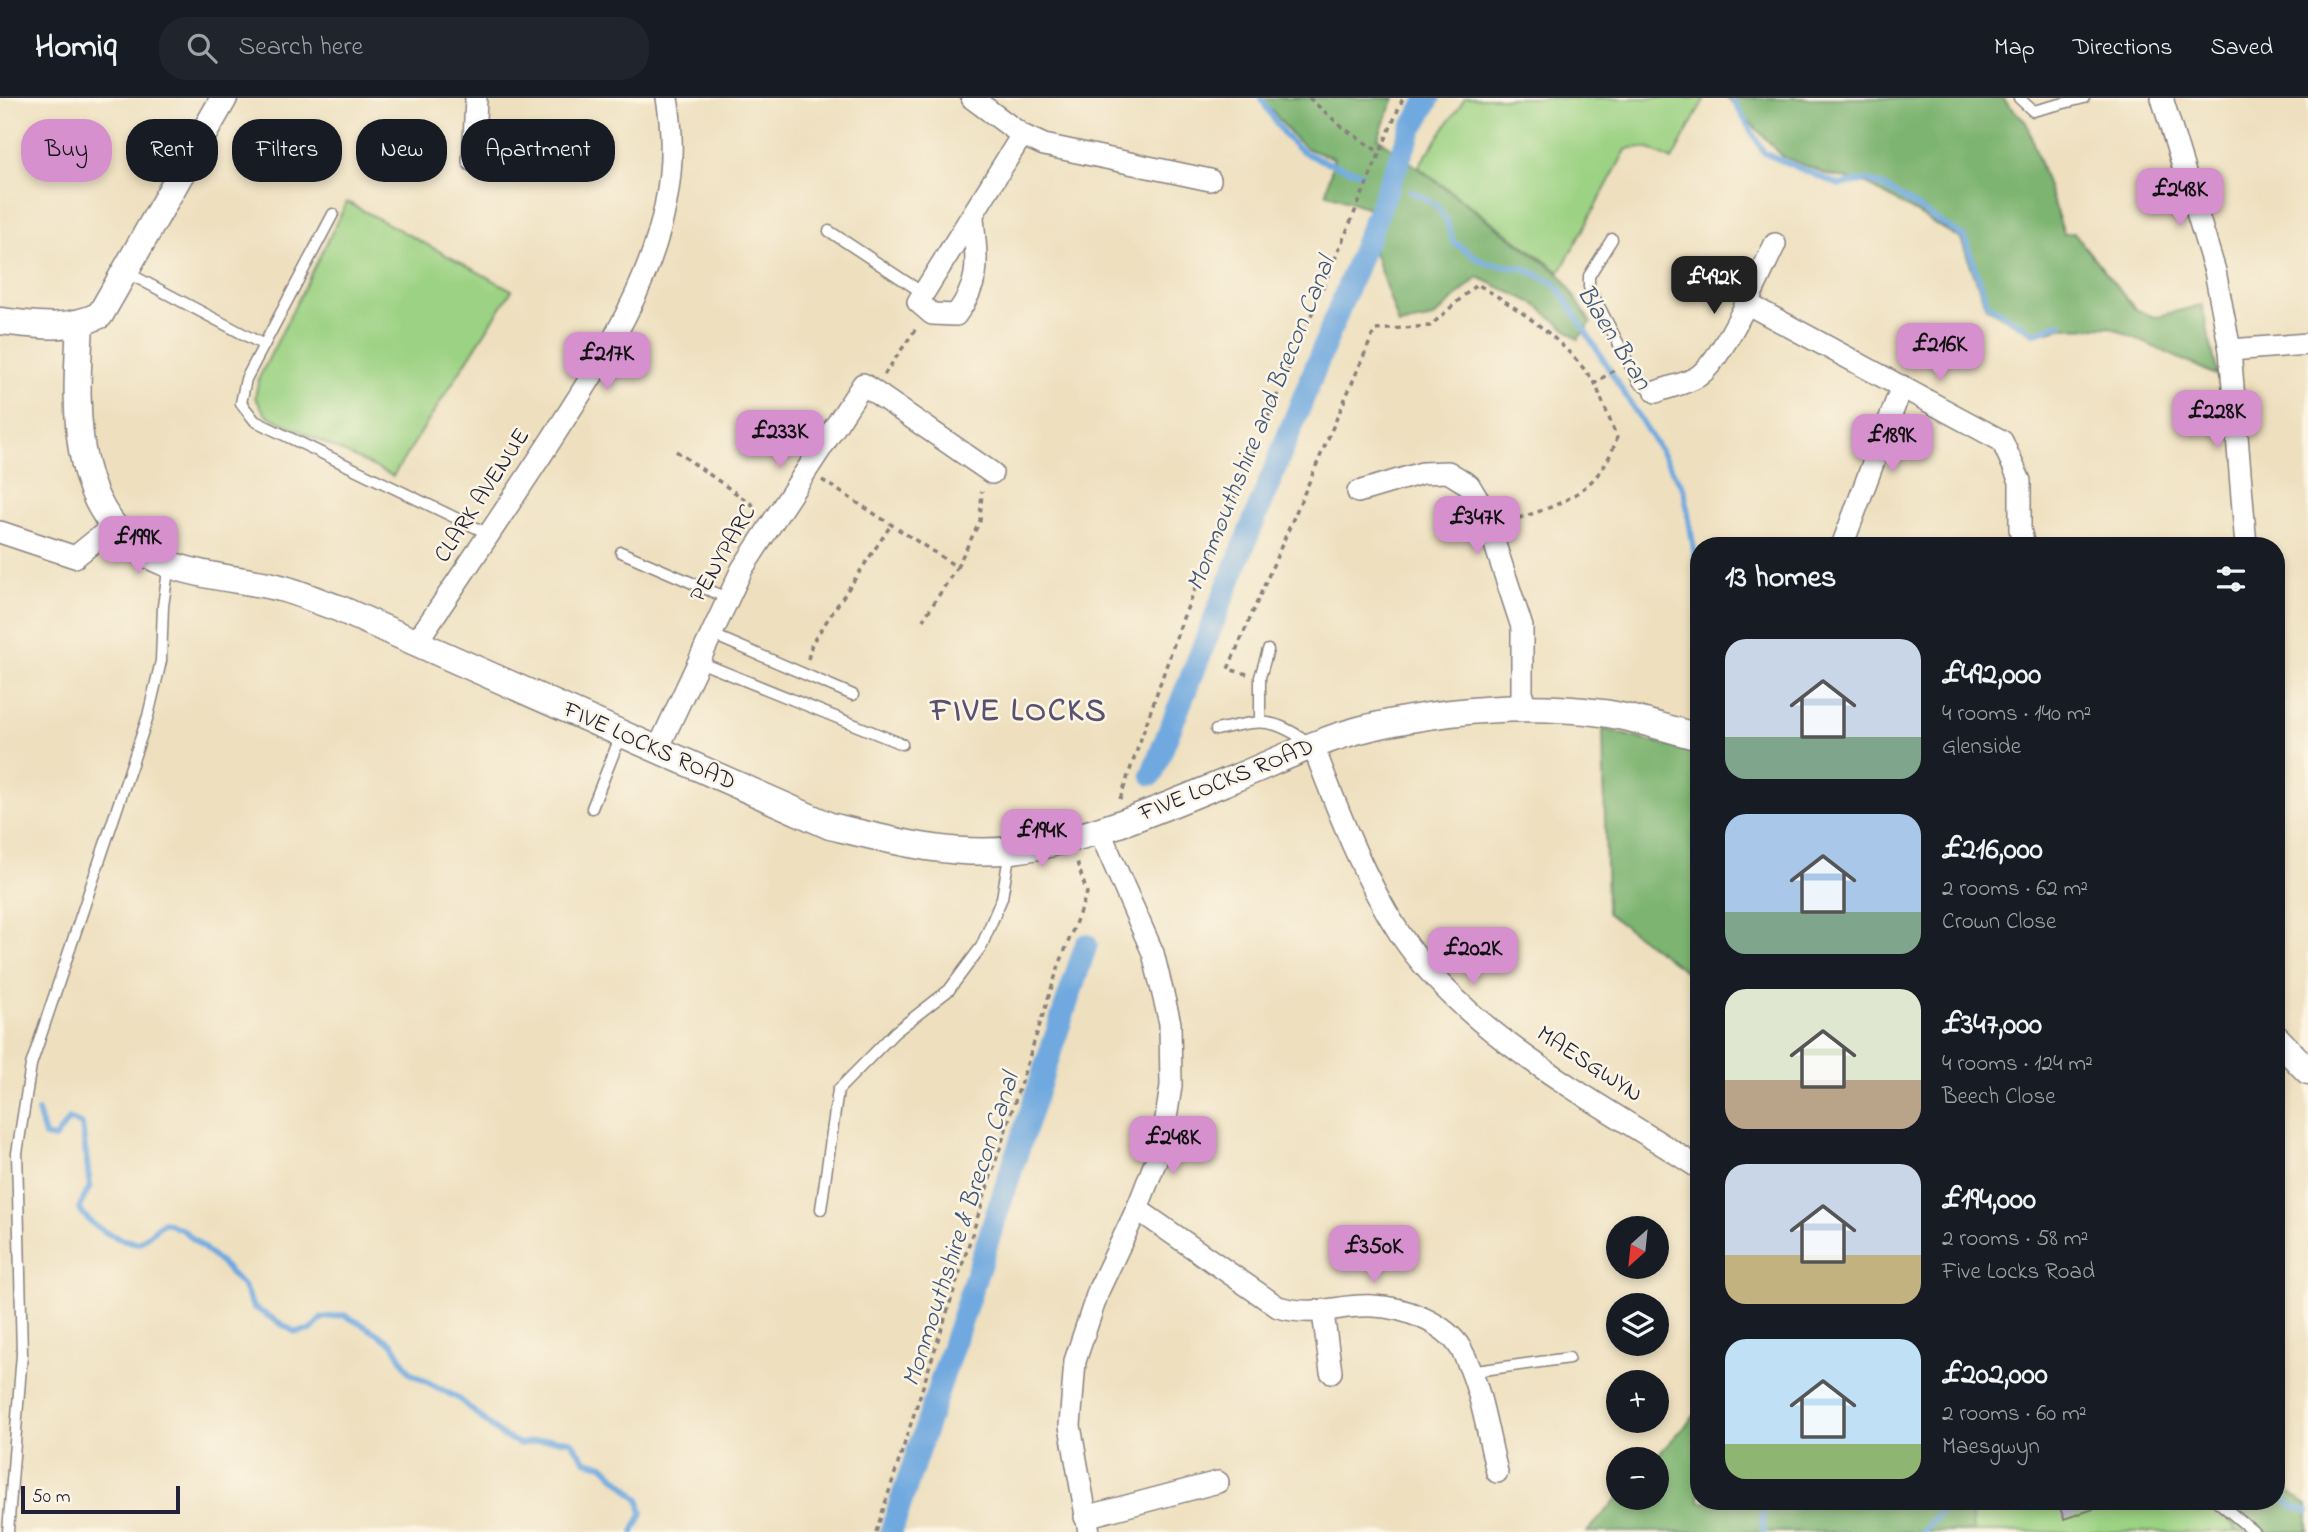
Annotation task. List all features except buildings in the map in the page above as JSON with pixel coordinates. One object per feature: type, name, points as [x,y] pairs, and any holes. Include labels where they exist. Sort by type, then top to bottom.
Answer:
[{"type":"street","points":[[0,321],[49,326],[80,324],[100,315],[127,272],[224,98]]},
{"type":"street","points":[[475,119],[476,98]]},
{"type":"street","name":"CLARK AVENUE","points":[[415,644],[603,360],[636,299],[661,225],[670,172],[667,98]]},
{"type":"street","points":[[972,98],[1022,135],[1044,145],[1210,180]]},
{"type":"street","points":[[2162,98],[2215,271],[2230,350],[2245,537]]},
{"type":"street","points":[[972,217],[977,275],[968,297],[956,315],[932,314],[926,302],[972,217],[1022,135]]},
{"type":"street","points":[[1656,391],[1697,377],[1711,363],[1746,303],[1775,244]]},
{"type":"street","points":[[1746,303],[2002,441],[2020,481],[2022,537]]},
{"type":"street","points":[[0,532],[75,557],[112,527],[89,485],[77,413],[80,324]]},
{"type":"street","points":[[2230,350],[2308,344]]},
{"type":"street","name":"PENYPARC","points":[[657,751],[727,598],[773,520],[863,384],[873,391]]},
{"type":"street","points":[[1845,537],[1902,386]]},
{"type":"street","points":[[873,391],[989,470]]},
{"type":"street","points":[[1358,492],[1422,473],[1448,472],[1469,485],[1483,508],[1522,626],[1521,708]]},
{"type":"street","name":"FIVE LOCKS ROAD","points":[[112,527],[142,552],[169,564],[275,586],[338,608],[830,826],[896,842],[954,849],[1010,850],[1070,840],[1313,746],[1381,725],[1441,714],[1521,708],[1604,713],[1690,735]]},
{"type":"street","name":"MAESGWYN","points":[[1313,746],[1363,867],[1401,934],[1453,998],[1513,1046],[1690,1162]]},
{"type":"street","points":[[1099,830],[1153,953],[1170,1023],[1171,1086],[1162,1144],[1137,1209],[1099,1289],[1075,1361],[1070,1426],[1087,1524],[1218,1482]]},
{"type":"street","points":[[2285,1047],[2308,1071]]},
{"type":"street","points":[[1137,1209],[1278,1307],[1301,1313],[1323,1313],[1373,1306],[1423,1315],[1460,1348],[1497,1472]]},
{"type":"street","points":[[1323,1313],[1331,1371]]},
{"type":"lane","points":[[2019,98],[2033,111],[2084,98]]},
{"type":"lane","points":[[334,214],[246,379],[241,403],[255,421],[489,534]]},
{"type":"lane","points":[[829,231],[926,302]]},
{"type":"lane","points":[[1612,239],[1589,276],[1588,288],[1639,383],[1656,391]]},
{"type":"lane","points":[[127,272],[264,345]]},
{"type":"lane","points":[[621,552],[727,598]]},
{"type":"lane","points":[[8,1532],[22,1354],[18,1153],[29,1077],[148,716],[161,661],[163,606],[169,564]]},
{"type":"lane","points":[[710,633],[853,695]]},
{"type":"lane","points":[[1260,720],[1260,677],[1268,650]]},
{"type":"lane","points":[[697,661],[902,744]]},
{"type":"lane","points":[[1216,730],[1260,720],[1285,726],[1313,746]]},
{"type":"lane","points":[[592,808],[621,735]]},
{"type":"lane","points":[[821,1209],[838,1090],[895,1032],[949,990],[981,947],[1002,898],[1010,850]]},
{"type":"lane","points":[[1469,1372],[1569,1359]]},
{"type":"lane","points":[[2227,1510],[2253,1532]]},
{"type":"path","points":[[1309,98],[1342,127],[1380,152]]},
{"type":"path","points":[[1118,805],[1183,618],[1403,98]]},
{"type":"path","points":[[1260,677],[1228,669],[1375,330],[1430,326],[1478,284],[1523,311],[1575,355],[1595,383],[1617,438],[1610,460],[1585,487],[1558,506],[1489,527]]},
{"type":"path","points":[[873,391],[926,302]]},
{"type":"path","points":[[1595,383],[1616,368]]},
{"type":"path","points":[[676,451],[773,520]]},
{"type":"path","points":[[806,469],[957,567]]},
{"type":"path","points":[[923,620],[957,567],[980,521],[989,470]]},
{"type":"path","points":[[804,673],[812,642],[891,525]]},
{"type":"path","points":[[876,1532],[1057,971],[1087,893],[1070,840]]},
{"type":"green space","points":[[1260,98],[1394,98],[1378,138],[1561,275],[1591,323],[1578,339],[1535,304],[1478,277],[1433,318],[1399,325],[1374,252],[1383,213],[1326,193],[1334,158],[1300,143]]},
{"type":"green space","points":[[1465,98],[1705,98],[1672,160],[1644,148],[1626,150],[1560,272],[1418,167]]},
{"type":"green space","points":[[1727,98],[2002,98],[2026,122],[2064,234],[2074,233],[2135,309],[2154,317],[2202,305],[2218,376],[2110,327],[2060,328],[2034,335],[1986,307],[1961,239],[1865,183],[1826,174],[1782,156]]},
{"type":"green space","points":[[347,202],[512,290],[393,476],[266,415],[255,397],[259,378]]},
{"type":"green space","points":[[1603,729],[1690,752],[1690,974],[1607,913]]},
{"type":"green space","points":[[1690,1421],[1690,1510],[1971,1510],[1973,1532],[1587,1532],[1607,1510],[1669,1510],[1669,1447],[1665,1447]]},
{"type":"green space","points":[[2285,1484],[2296,1498],[2308,1505],[2308,1532],[2237,1532],[2222,1510],[2285,1510]]},
{"type":"green space","points":[[1971,1510],[2222,1510],[2237,1532],[1973,1532]]},
{"type":"waterway","name":"Blaen Bran","points":[[1261,98],[1282,131],[1300,149],[1323,161],[1360,173]]},
{"type":"waterway","name":"Monmouthshire and Brecon Canal","points":[[1152,774],[1411,130],[1429,98]]},
{"type":"waterway","points":[[1732,98],[1764,153],[1839,185],[1867,180],[1885,187],[1964,237],[1988,305],[2035,333],[2061,323]]},
{"type":"waterway","name":"Blaen Bran","points":[[1411,191],[1435,204],[1447,221],[1453,242],[1485,263],[1523,268],[1556,284],[1684,489],[1692,537]]},
{"type":"waterway","name":"Monmouthshire & Brecon Canal","points":[[891,1532],[1086,945]]},
{"type":"waterway","points":[[38,1111],[45,1136],[55,1138],[69,1119],[82,1125],[90,1186],[79,1208],[97,1227],[113,1236],[139,1243],[164,1222],[183,1230],[244,1287],[253,1307],[295,1332],[311,1330],[322,1318],[344,1315],[393,1344],[410,1373],[458,1398],[501,1435],[520,1444],[549,1439],[571,1441],[585,1461],[603,1465],[639,1500],[642,1514],[633,1532]]},
{"type":"waterway","name":"Blaen Bran","points":[[2285,1500],[2292,1506],[2308,1511]]},
{"type":"waterway","points":[[1764,1532],[1762,1515],[1767,1510]]},
{"type":"waterway","points":[[1923,1532],[1942,1510]]},
{"type":"district","name":"FIVE LOCKS","points":[[1019,712]]}]
